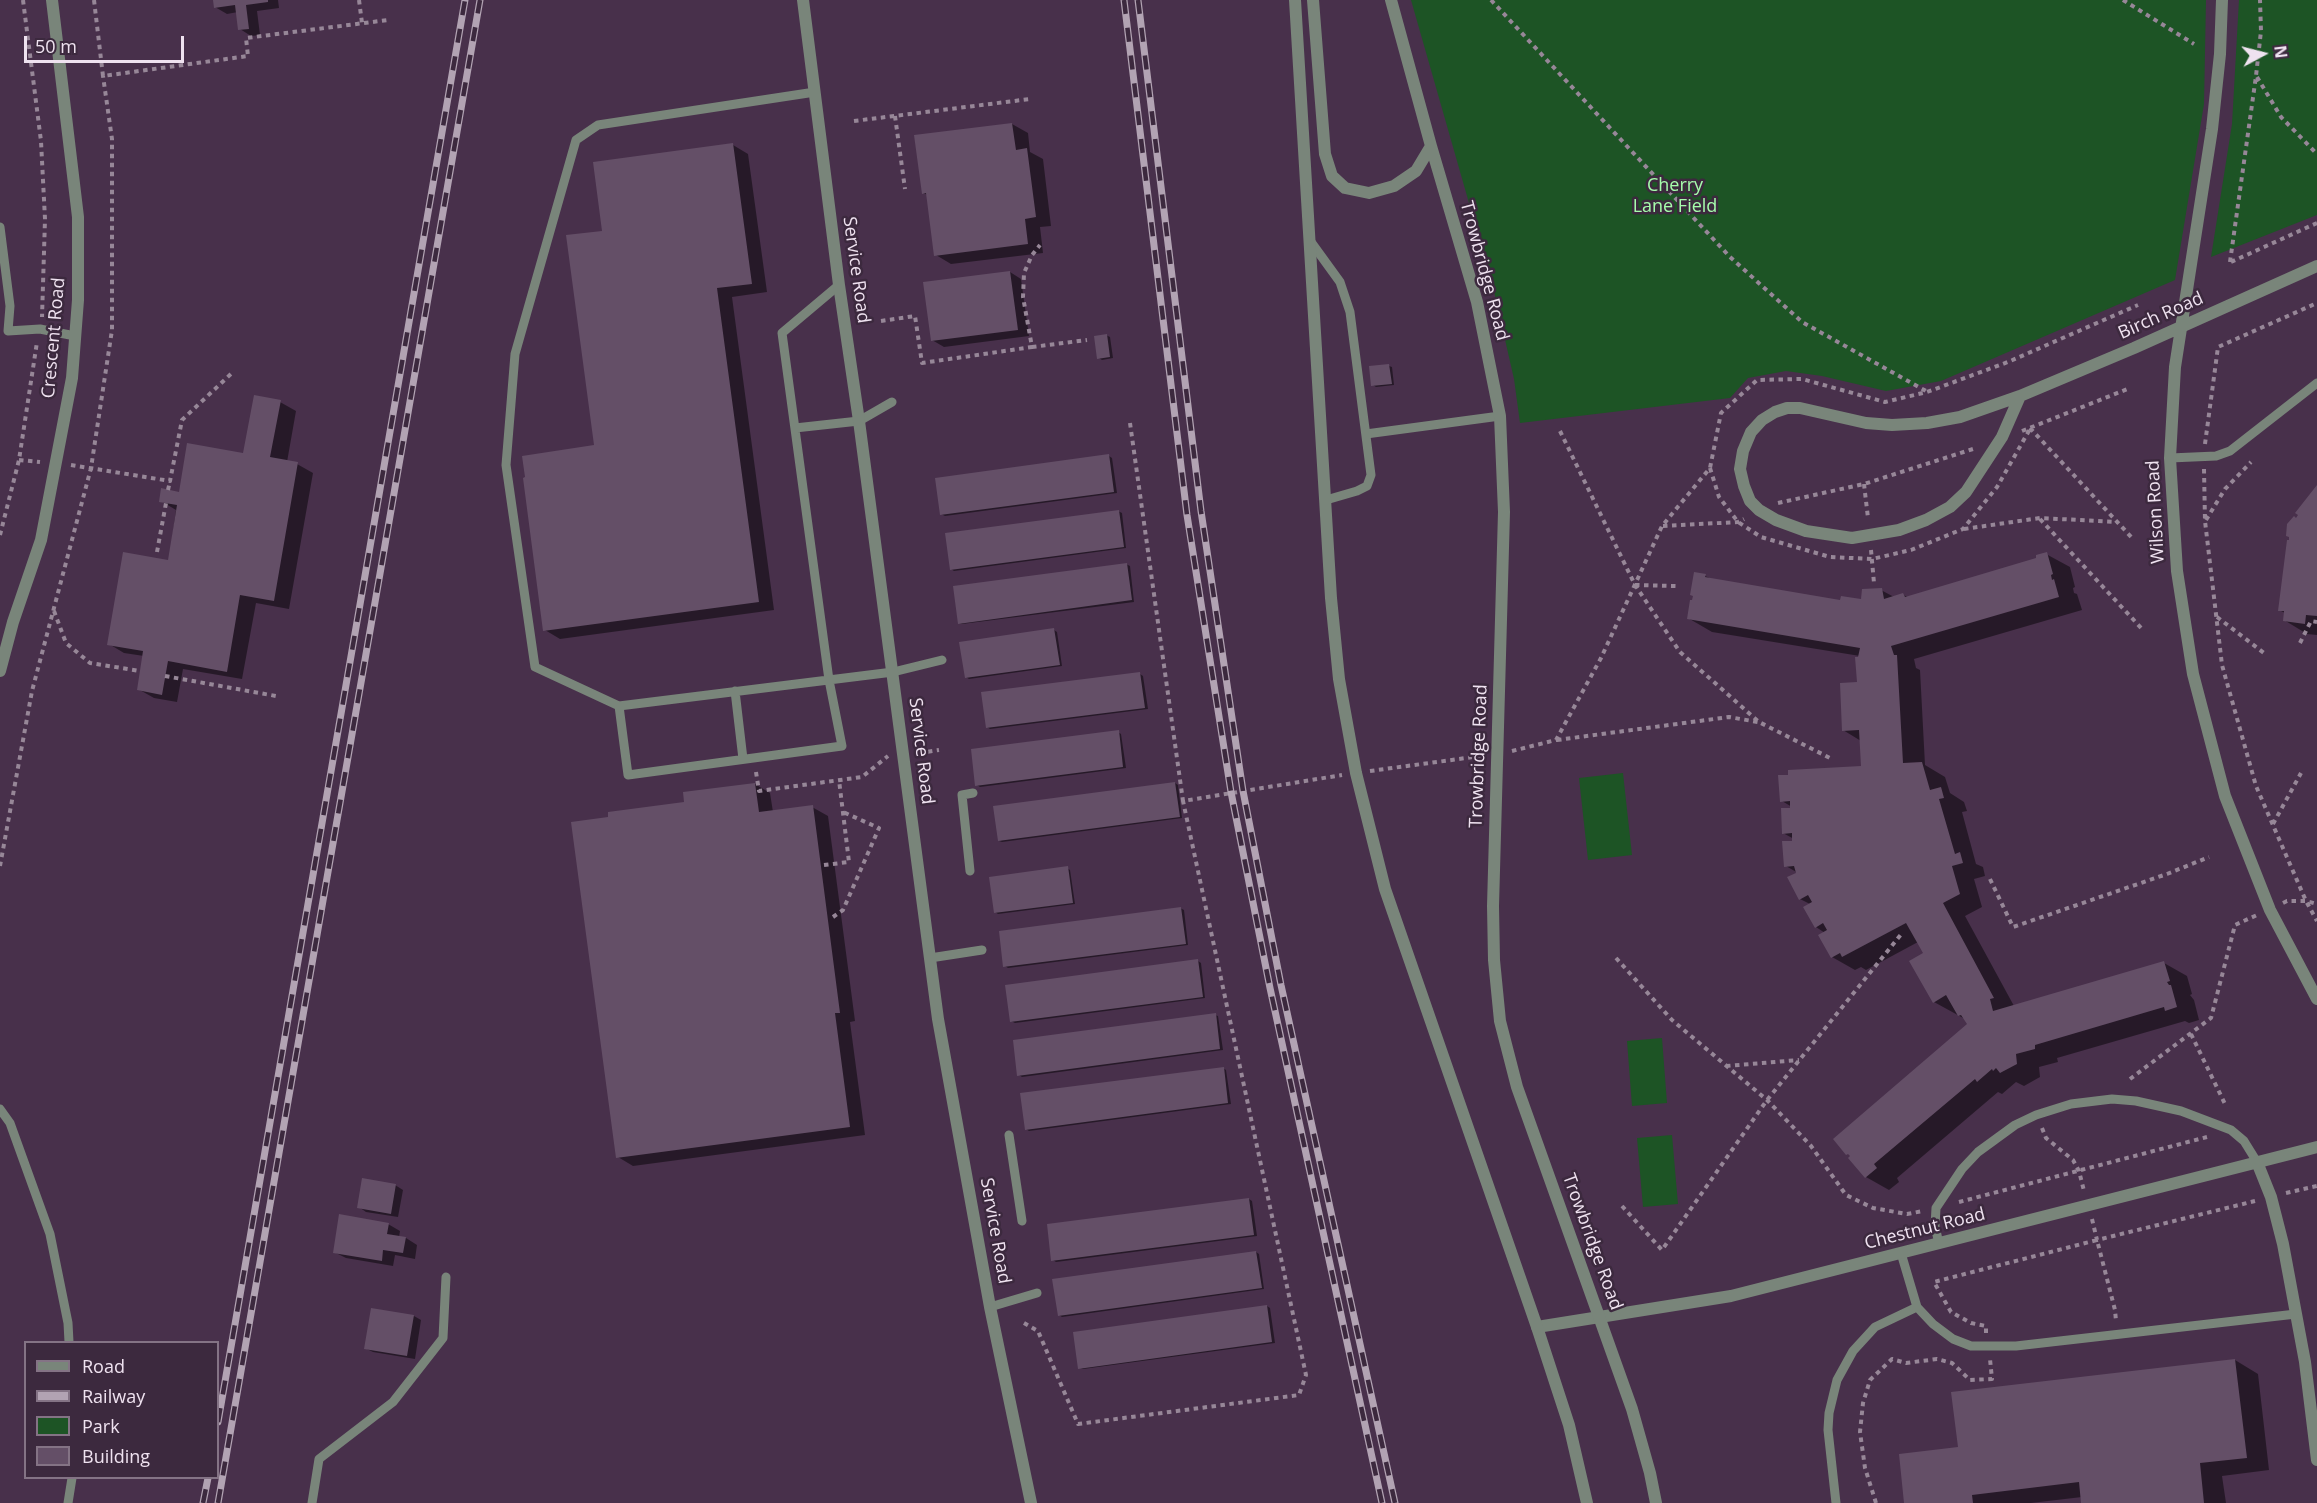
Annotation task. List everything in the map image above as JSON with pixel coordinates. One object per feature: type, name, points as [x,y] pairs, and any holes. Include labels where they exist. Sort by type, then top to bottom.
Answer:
[{"type":"street","name":"Crescent Road","points":[[0,671],[13,622],[41,540],[72,378],[78,300],[78,218],[52,0]]},
{"type":"street","name":"Service Road","points":[[803,0],[938,1019],[990,1306],[1031,1503]]},
{"type":"street","points":[[1295,0],[1331,598],[1339,679],[1356,773],[1385,889],[1537,1327],[1569,1425],[1587,1503]]},
{"type":"street","points":[[1313,0],[1325,154],[1332,176],[1345,188],[1369,193],[1394,186],[1416,171],[1431,146]]},
{"type":"street","name":"Trowbridge Road","points":[[1391,0],[1477,302],[1500,416],[1504,512],[1493,906],[1494,960],[1500,1021],[1516,1087],[1632,1409],[1656,1503]]},
{"type":"street","name":"Wilson Road","points":[[2222,0],[2220,54],[2212,129],[2175,368],[2170,458],[2177,571],[2183,621],[2200,706],[2232,814],[2258,882],[2317,999]]},
{"type":"street","name":"Birch Road","points":[[1759,510],[1750,501],[1740,469],[1751,432],[1762,420],[1774,412],[1787,408],[1800,408],[1866,423],[1892,425],[1927,423],[1960,417],[2020,396],[2134,348],[2317,266]]},
{"type":"street","points":[[1759,510],[1776,520],[1806,531],[1833,536],[1870,536],[1899,530],[1926,520],[1950,507],[1966,492],[2001,439],[2020,396]]},
{"type":"street","name":"Chestnut Road","points":[[1537,1327],[1731,1296],[2317,1147]]},
{"type":"street","points":[[2257,1162],[2271,1197],[2283,1244],[2312,1407],[2317,1460]]},
{"type":"lane","points":[[815,92],[598,124],[576,140],[515,354],[506,465],[535,667],[619,706],[893,672],[942,660]]},
{"type":"lane","points":[[0,227],[10,306],[4,332],[40,329],[75,336]]},
{"type":"lane","points":[[1311,242],[1340,282],[1350,312],[1371,475],[1367,486],[1326,500]]},
{"type":"lane","points":[[619,706],[628,775],[842,746],[830,680],[782,333],[839,285]]},
{"type":"lane","points":[[2170,458],[2216,456],[2230,451],[2317,383]]},
{"type":"lane","points":[[795,428],[859,421],[892,402]]},
{"type":"lane","points":[[1366,434],[1500,416]]},
{"type":"lane","points":[[735,692],[743,759]]},
{"type":"lane","points":[[970,871],[962,795],[973,793]]},
{"type":"lane","points":[[930,958],[982,950]]},
{"type":"lane","points":[[1939,1244],[1935,1226],[1936,1208],[1962,1169],[1996,1138],[2036,1115],[2071,1104],[2112,1099],[2136,1101],[2181,1112],[2231,1130],[2244,1141],[2257,1162]]},
{"type":"lane","points":[[0,1109],[10,1123],[50,1234],[68,1323],[69,1341]]},
{"type":"lane","points":[[1008,1135],[1022,1221]]},
{"type":"lane","points":[[1901,1253],[1917,1307],[1933,1324],[1953,1339],[1971,1346],[1988,1347],[2116,1335],[2296,1314]]},
{"type":"lane","points":[[312,1503],[319,1459],[393,1402],[443,1338],[446,1277]]},
{"type":"lane","points":[[990,1306],[1037,1293]]},
{"type":"lane","points":[[1836,1503],[1828,1430],[1829,1413],[1837,1380],[1853,1351],[1875,1327],[1917,1307]]},
{"type":"lane","points":[[68,1503],[72,1479]]},
{"type":"path","points":[[0,535],[19,460],[44,311],[45,208],[41,141],[23,0]]},
{"type":"path","points":[[0,866],[32,691],[91,468],[111,330],[112,139],[94,0]]},
{"type":"path","points":[[359,0],[362,23]]},
{"type":"path","points":[[1491,0],[1730,257],[1802,322],[1927,392]]},
{"type":"path","points":[[2123,0],[2194,44]]},
{"type":"path","points":[[2260,0],[2256,76],[2230,262],[2317,223]]},
{"type":"path","points":[[103,76],[248,56],[246,38],[388,20]]},
{"type":"path","points":[[2256,76],[2281,117],[2317,154]]},
{"type":"path","points":[[854,121],[1030,99]]},
{"type":"path","points":[[895,116],[904,189]]},
{"type":"path","points":[[1032,347],[1023,297],[1024,273],[1032,255],[1040,245]]},
{"type":"path","points":[[2317,303],[2218,347],[2203,457],[2205,521],[2222,665],[2256,786],[2317,921]]},
{"type":"path","points":[[1556,740],[1601,658],[1662,526],[1710,468],[1721,413],[1757,380],[1802,380],[1885,402],[1927,392],[2008,362],[2138,304]]},
{"type":"path","points":[[881,321],[915,316],[922,363],[1087,340]]},
{"type":"path","points":[[168,490],[182,420],[232,373]]},
{"type":"path","points":[[1662,526],[1738,522],[1776,503],[1863,484],[2001,439],[2130,388]]},
{"type":"path","points":[[1024,1323],[1038,1331],[1078,1424],[1299,1395],[1306,1375],[1183,801],[1130,423]]},
{"type":"path","points":[[2030,428],[2134,540]]},
{"type":"path","points":[[1560,431],[1635,585],[1680,652],[1758,722],[1830,758]]},
{"type":"path","points":[[19,460],[91,468],[170,481]]},
{"type":"path","points":[[2205,521],[2225,489],[2251,462]]},
{"type":"path","points":[[157,552],[166,503]]},
{"type":"path","points":[[1963,529],[2040,518],[2118,522]]},
{"type":"path","points":[[2040,518],[2143,630]]},
{"type":"path","points":[[1635,585],[1676,586]]},
{"type":"path","points":[[54,611],[66,643],[90,663],[140,671]]},
{"type":"path","points":[[2216,617],[2264,653]]},
{"type":"path","points":[[2300,643],[2312,621],[2317,621]]},
{"type":"path","points":[[165,676],[276,696]]},
{"type":"path","points":[[1183,801],[1356,773],[1496,754],[1556,740],[1729,717],[1758,722]]},
{"type":"path","points":[[745,773],[757,772],[759,791],[862,777],[886,757],[939,750]]},
{"type":"path","points":[[2272,825],[2301,772]]},
{"type":"path","points":[[824,865],[849,862],[838,780]]},
{"type":"path","points":[[833,917],[843,910],[879,828],[843,812]]},
{"type":"path","points":[[1990,879],[2013,927],[2167,874],[2209,857]]},
{"type":"path","points":[[2306,901],[2317,904]]},
{"type":"path","points":[[2130,1079],[2211,1018],[2235,925]]},
{"type":"path","points":[[1622,1206],[1662,1250],[1767,1100],[1903,932]]},
{"type":"path","points":[[1616,958],[1672,1020],[1767,1100],[1811,1146],[1846,1195],[1873,1208],[1907,1214],[1936,1208],[2231,1130]]},
{"type":"path","points":[[2191,1034],[2226,1106]]},
{"type":"path","points":[[1726,1066],[1800,1060]]},
{"type":"shaded area","points":[[0,0],[2317,0],[2317,1503],[0,1503]]},
{"type":"green space","name":"Cherry Lane Field","points":[[1411,0],[2206,0],[2204,104],[2175,280],[1941,381],[1886,391],[1822,376],[1786,371],[1748,378],[1730,398],[1520,423],[1514,379],[1493,287]]},
{"type":"green space","points":[[2239,0],[2317,0],[2317,215],[2211,257],[2232,124]]},
{"type":"green space","points":[[1623,773],[1632,855],[1588,860],[1579,778]]},
{"type":"green space","points":[[1662,1038],[1667,1103],[1632,1106],[1627,1041]]},
{"type":"green space","points":[[1672,1135],[1678,1204],[1643,1207],[1637,1138]]},
{"type":"building","points":[[213,0],[268,0],[268,2],[246,5],[249,29],[238,30],[235,5],[214,8]]},
{"type":"building","points":[[1012,123],[1016,150],[1027,148],[1036,217],[1025,219],[1028,244],[934,256],[926,193],[922,194],[914,135]]},
{"type":"building","points":[[733,143],[752,284],[717,288],[759,602],[543,631],[522,456],[594,445],[566,235],[602,231],[593,162]]},
{"type":"building","points":[[1010,271],[1018,330],[931,341],[923,282]]},
{"type":"building","points":[[1107,334],[1110,357],[1097,359],[1094,336]]},
{"type":"building","points":[[1389,364],[1392,384],[1371,386],[1369,366]]},
{"type":"building","points":[[254,395],[281,400],[270,457],[298,462],[274,601],[240,595],[227,672],[168,661],[162,695],[137,690],[143,651],[107,645],[123,552],[168,560],[177,505],[159,502],[161,488],[179,492],[187,443],[243,453]]},
{"type":"building","points":[[1109,454],[1114,492],[940,515],[935,478]]},
{"type":"building","points":[[2317,485],[2317,616],[2306,615],[2305,624],[2283,621],[2284,611],[2278,611],[2287,540],[2289,540],[2286,536],[2287,524],[2294,516],[2296,518],[2298,515],[2295,513]]},
{"type":"building","points":[[1119,510],[1124,547],[950,570],[945,533]]},
{"type":"building","points":[[2047,552],[2053,574],[2051,575],[2052,580],[2054,579],[2059,597],[1891,646],[1894,655],[1897,655],[1903,763],[1922,762],[1930,790],[1941,787],[1944,798],[1939,799],[1955,854],[1960,852],[1963,863],[1952,866],[1960,894],[1943,903],[1994,998],[1990,999],[1993,1011],[2164,961],[2170,981],[2167,982],[2171,985],[2177,1007],[2165,1011],[2164,1007],[2035,1045],[2035,1049],[2016,1054],[2017,1064],[2000,1073],[1996,1068],[1993,1071],[1992,1069],[1977,1082],[1975,1079],[1874,1164],[1877,1168],[1865,1178],[1848,1158],[1850,1156],[1846,1155],[1833,1139],[1967,1024],[1961,1015],[1958,1016],[1946,995],[1933,1003],[1909,961],[1923,953],[1906,923],[1842,957],[1840,953],[1831,958],[1818,935],[1827,930],[1823,923],[1815,928],[1803,907],[1812,902],[1808,895],[1799,900],[1787,877],[1796,873],[1794,866],[1784,867],[1782,841],[1792,841],[1792,833],[1782,834],[1781,808],[1790,808],[1790,801],[1780,802],[1778,775],[1788,775],[1788,770],[1861,766],[1859,730],[1842,731],[1840,683],[1857,682],[1855,657],[1858,657],[1860,648],[1687,619],[1690,600],[1693,596],[1690,595],[1694,572],[1706,574],[1705,577],[1840,600],[1841,596],[1861,599],[1862,589],[1882,588],[1884,599],[1903,593],[1905,597],[2036,558],[2036,555]]},
{"type":"building","points":[[1127,563],[1132,600],[958,624],[953,586]]},
{"type":"building","points":[[1054,628],[1060,665],[965,678],[959,642]]},
{"type":"building","points":[[1140,672],[1145,708],[986,728],[981,692]]},
{"type":"building","points":[[1119,730],[1123,767],[975,786],[971,749]]},
{"type":"building","points":[[1175,782],[1180,817],[998,841],[993,806]]},
{"type":"building","points":[[755,783],[759,812],[813,805],[840,1013],[835,1013],[850,1127],[616,1158],[571,822],[608,817],[608,812],[684,802],[683,792]]},
{"type":"building","points":[[1068,866],[1073,903],[994,913],[989,877]]},
{"type":"building","points":[[1181,907],[1186,944],[1003,967],[999,931]]},
{"type":"building","points":[[1198,959],[1203,997],[1010,1022],[1005,985]]},
{"type":"building","points":[[1216,1013],[1220,1049],[1017,1076],[1013,1040]]},
{"type":"building","points":[[1224,1067],[1228,1103],[1025,1130],[1020,1093]]},
{"type":"building","points":[[362,1178],[396,1184],[391,1214],[357,1208]]},
{"type":"building","points":[[1249,1198],[1254,1235],[1051,1261],[1047,1224]]},
{"type":"building","points":[[339,1214],[389,1223],[387,1234],[406,1237],[403,1253],[383,1250],[382,1261],[333,1253]]},
{"type":"building","points":[[1256,1251],[1262,1288],[1058,1316],[1052,1279]]},
{"type":"building","points":[[1267,1305],[1272,1342],[1078,1369],[1073,1332]]},
{"type":"building","points":[[371,1308],[414,1315],[407,1356],[364,1349]]},
{"type":"building","points":[[2235,1359],[2247,1458],[2200,1463],[2204,1503],[2081,1503],[2079,1482],[1972,1495],[1973,1503],[1904,1503],[1899,1454],[1958,1447],[1951,1392]]},
{"type":"railway","points":[[219,1416],[465,0]]},
{"type":"railway","points":[[218,1503],[480,0]]},
{"type":"railway","points":[[1124,0],[1187,515],[1231,792],[1270,988],[1382,1503]]},
{"type":"railway","points":[[1138,0],[1201,511],[1243,791],[1281,985],[1395,1503]]},
{"type":"railway","points":[[203,1503],[208,1479]]}]
